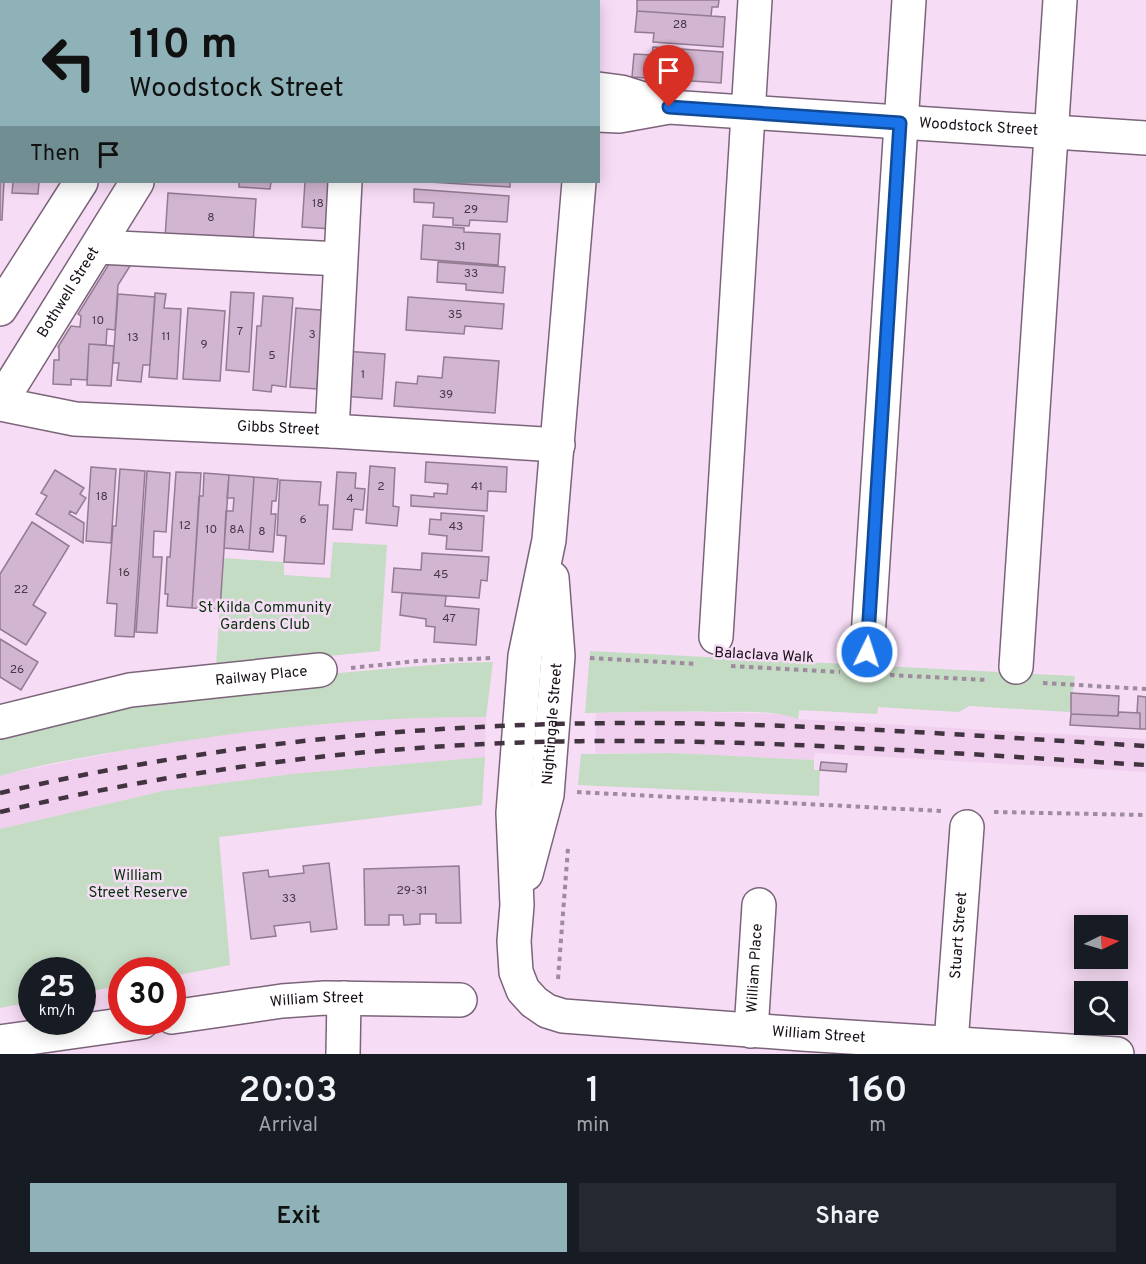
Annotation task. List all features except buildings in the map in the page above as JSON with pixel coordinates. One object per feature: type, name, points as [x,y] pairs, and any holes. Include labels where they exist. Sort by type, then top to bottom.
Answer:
[{"type":"street","points":[[714,655],[755,0]]},
{"type":"street","points":[[866,666],[909,0]]},
{"type":"street","points":[[1015,677],[1060,0]]},
{"type":"street","name":"Woodstock Street","points":[[600,91],[621,92],[669,107],[1146,138]]},
{"type":"street","name":"Woodstock Street","points":[[600,115],[619,116],[669,107]]},
{"type":"street","points":[[0,309],[80,183]]},
{"type":"street","name":"Bothwell Street","points":[[0,404],[136,183]]},
{"type":"street","points":[[332,431],[345,183]]},
{"type":"street","name":"Nightingale Street","points":[[528,996],[518,980],[514,965],[517,905],[513,813],[525,656],[549,540],[578,183]]},
{"type":"street","points":[[98,247],[340,259]]},
{"type":"street","name":"Gibbs Street","points":[[0,404],[75,419],[332,431],[558,445]]},
{"type":"street","name":"Nightingale Street","points":[[517,905],[547,795],[558,656],[549,540]]},
{"type":"street","name":"Railway Place","points":[[0,722],[130,690],[320,670]]},
{"type":"street","name":"Stuart Street","points":[[951,1043],[969,817]]},
{"type":"street","name":"William Place","points":[[751,1031],[759,904]]},
{"type":"street","name":"William Street","points":[[528,996],[547,1011],[563,1016],[751,1031],[801,1044],[951,1043],[1117,1054]]},
{"type":"street","points":[[343,1054],[344,998]]},
{"type":"street","name":"William Street","points":[[186,1015],[282,1001],[344,998],[460,1000]]},
{"type":"street","points":[[0,1042],[108,1027]]},
{"type":"path","name":"Balaclava Walk","points":[[558,656],[714,655],[1146,689]]},
{"type":"path","name":"Railway Place","points":[[320,670],[417,661],[525,656]]},
{"type":"path","points":[[573,792],[969,817],[1146,815]]},
{"type":"path","points":[[563,1016],[563,995],[557,989],[569,838]]},
{"type":"shaded area","points":[[660,711],[782,714],[798,719],[1146,739],[1146,772],[815,753],[814,760],[673,753],[595,753],[596,713]]},
{"type":"shaded area","points":[[486,717],[485,757],[292,774],[163,791],[0,829],[0,776],[10,773],[216,735],[330,722]]},
{"type":"green space","name":"St Kilda Community Gardens Club","points":[[333,542],[387,545],[380,651],[216,667],[223,558],[284,562],[284,575],[330,578]]},
{"type":"green space","points":[[590,651],[1075,676],[1070,712],[969,706],[959,712],[878,707],[877,714],[799,710],[798,719],[779,714],[750,712],[585,713]]},
{"type":"green space","points":[[493,662],[486,717],[360,721],[277,729],[94,755],[0,776],[0,733],[257,680],[455,663]]},
{"type":"green space","points":[[673,753],[814,760],[814,770],[820,770],[819,796],[578,785],[581,754]]},
{"type":"green space","name":"William Street Reserve","points":[[485,757],[482,805],[219,837],[230,965],[186,973],[186,957],[108,957],[108,988],[96,990],[96,957],[18,957],[18,1005],[0,1008],[0,829],[163,791],[292,774]]},
{"type":"railway","points":[[0,793],[158,761],[237,749],[397,732],[477,727],[637,723],[764,725],[1146,746]]},
{"type":"railway","points":[[0,812],[147,782],[296,760],[446,746],[522,742],[666,741],[803,745],[1146,765]]},
{"type":"route","points":[[669,107],[900,123],[867,652]]}]
